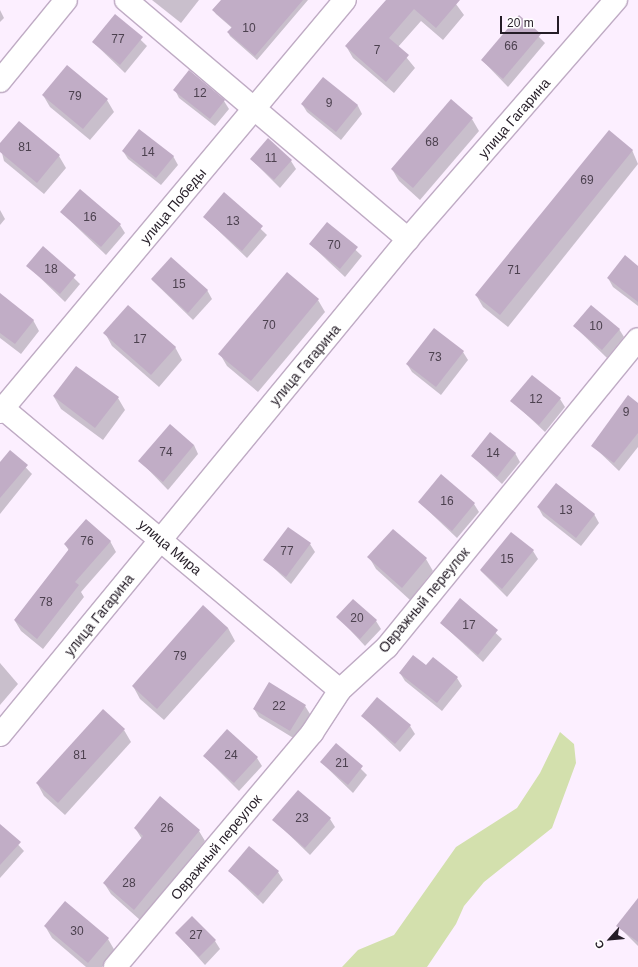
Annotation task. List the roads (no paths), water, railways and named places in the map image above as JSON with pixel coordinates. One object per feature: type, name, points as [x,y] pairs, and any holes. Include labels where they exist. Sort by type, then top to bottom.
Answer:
[{"type":"street","points":[[0,81],[66,0]]},
{"type":"street","points":[[126,0],[253,110],[408,239]]},
{"type":"street","name":"улица Победы","points":[[1,408],[345,0]]},
{"type":"street","name":"улица Гагарина","points":[[0,735],[408,239],[616,0]]},
{"type":"street","name":"Овражный переулок","points":[[114,967],[312,733],[340,690],[387,647],[638,340]]},
{"type":"street","name":"улица Мира","points":[[1,408],[340,690]]}]
